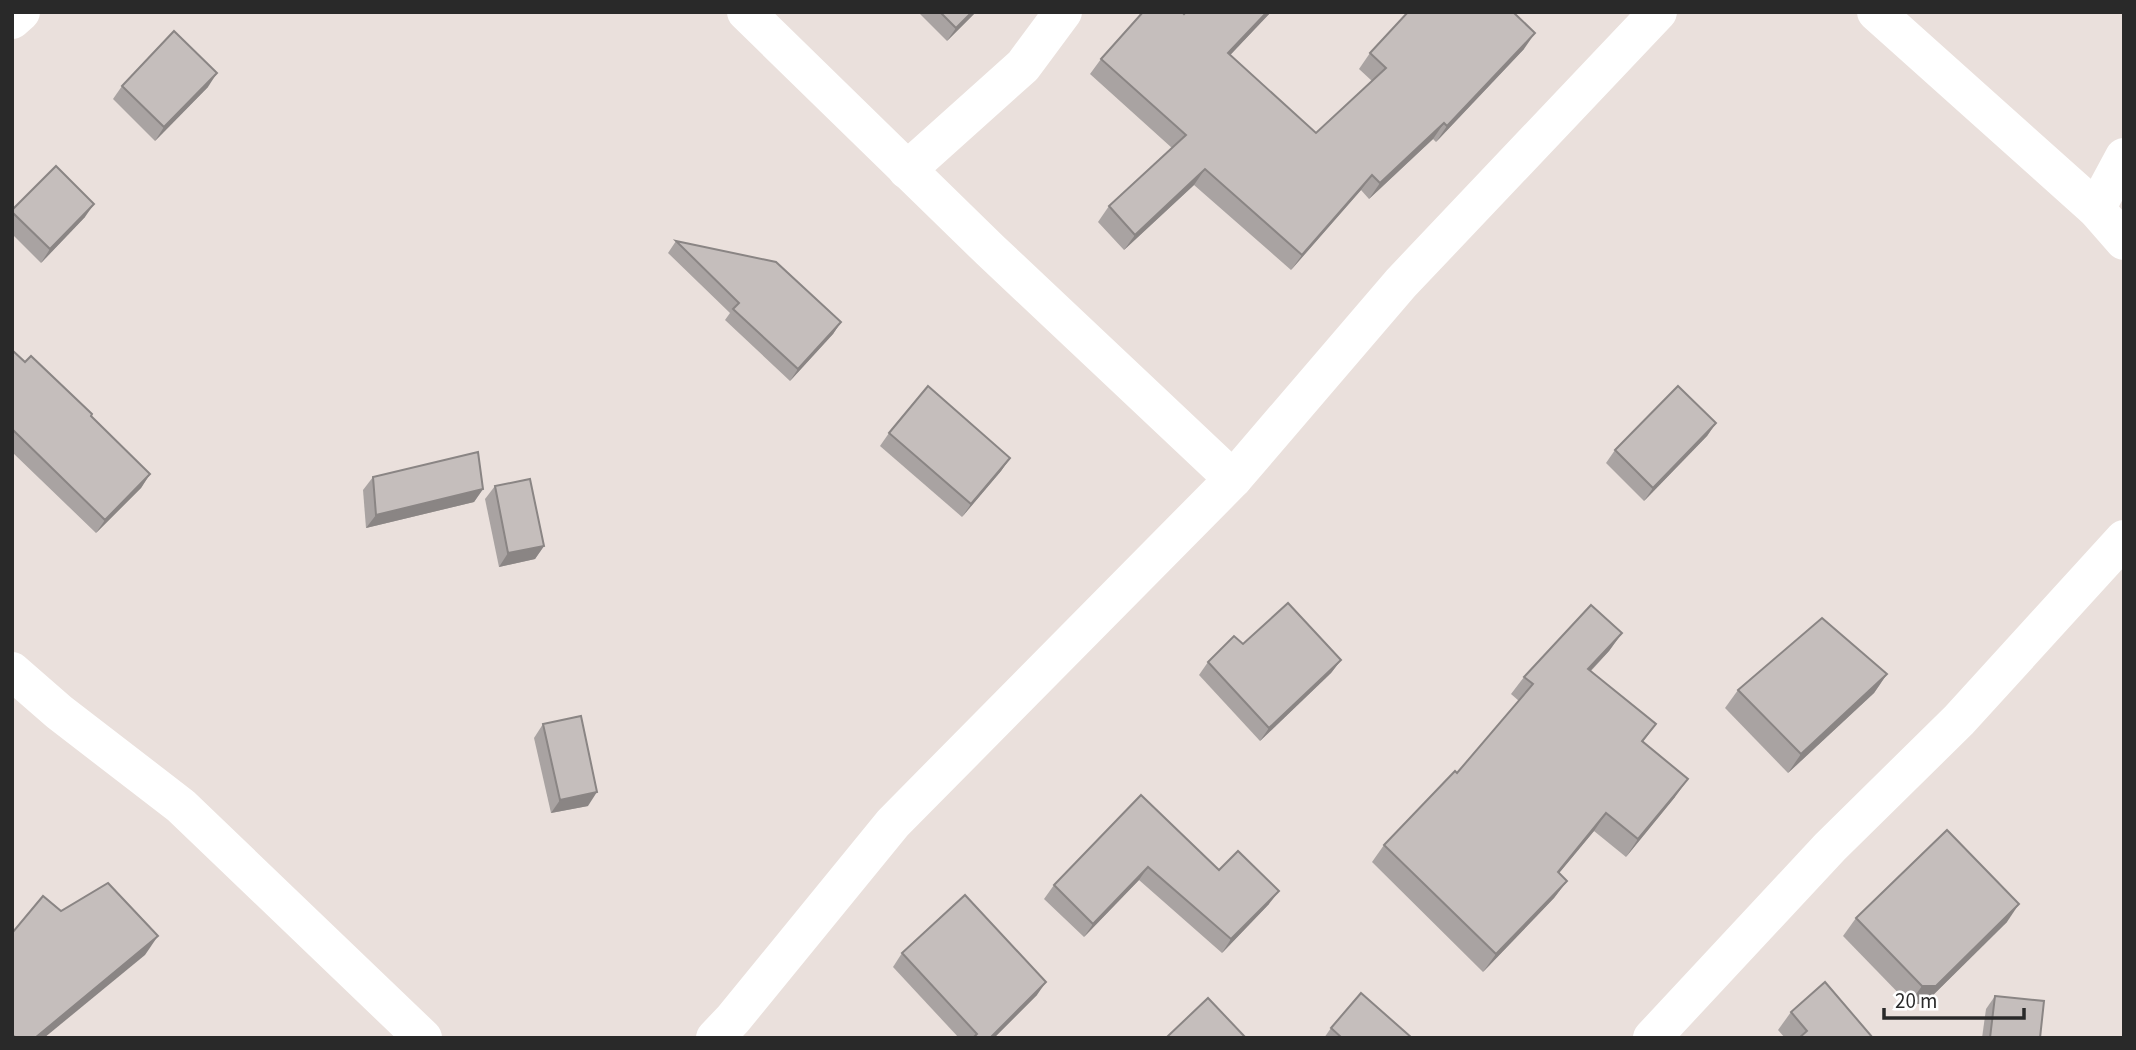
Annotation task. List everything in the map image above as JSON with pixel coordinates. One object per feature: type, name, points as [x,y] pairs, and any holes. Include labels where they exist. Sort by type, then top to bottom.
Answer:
[{"type":"street","points":[[12,20],[20,12]]},
{"type":"street","points":[[746,12],[907,170],[1233,479]]},
{"type":"street","points":[[907,170],[1023,66],[1063,12]]},
{"type":"street","points":[[715,1038],[893,823],[1233,479],[1401,284],[1658,12]]},
{"type":"street","points":[[1876,12],[2096,209],[2124,241]]},
{"type":"street","points":[[2096,209],[2124,157]]},
{"type":"street","points":[[1652,1038],[1830,847],[1959,720],[2124,539]]},
{"type":"street","points":[[12,671],[59,712],[181,806],[423,1038]]},
{"type":"building","points":[[940,12],[972,12],[956,28]]},
{"type":"building","points":[[1143,12],[1267,12],[1228,53],[1316,133],[1386,68],[1370,53],[1408,12],[1513,12],[1535,33],[1447,126],[1444,123],[1380,183],[1372,175],[1302,255],[1205,169],[1135,235],[1109,206],[1186,135],[1101,59]]},
{"type":"building","points":[[174,31],[217,73],[164,127],[122,86]]},
{"type":"building","points":[[56,166],[94,204],[50,249],[12,210]]},
{"type":"building","points":[[676,241],[776,262],[841,322],[798,369],[733,309],[739,303]]},
{"type":"building","points":[[12,350],[25,362],[31,356],[150,474],[105,520],[12,429]]},
{"type":"building","points":[[928,386],[1010,458],[971,504],[889,433]]},
{"type":"building","points":[[1678,386],[1716,423],[1653,488],[1615,450]]},
{"type":"building","points":[[478,452],[483,489],[376,515],[373,477]]},
{"type":"building","points":[[530,479],[544,546],[508,553],[495,486]]},
{"type":"building","points":[[1288,603],[1341,660],[1269,728],[1208,662],[1234,636],[1243,644]]},
{"type":"building","points":[[1591,605],[1622,633],[1588,669],[1656,724],[1642,741],[1688,779],[1638,839],[1606,813],[1558,872],[1567,881],[1496,954],[1384,845],[1455,771],[1457,773],[1533,684],[1524,677]]},
{"type":"building","points":[[1822,618],[1887,674],[1801,754],[1738,690]]},
{"type":"building","points":[[581,716],[597,792],[560,800],[543,724]]},
{"type":"building","points":[[1141,795],[1219,870],[1238,851],[1279,891],[1231,939],[1148,867],[1093,924],[1054,885]]},
{"type":"building","points":[[1947,830],[2019,904],[1936,986],[1922,986],[1856,918]]},
{"type":"building","points":[[108,883],[158,936],[35,1038],[17,1038],[12,1035],[12,933],[43,896],[61,911]]},
{"type":"building","points":[[965,895],[1046,982],[992,1036],[994,1038],[973,1038],[977,1034],[902,953]]},
{"type":"building","points":[[1825,982],[1873,1038],[1799,1038],[1807,1031],[1791,1012]]},
{"type":"building","points":[[1361,993],[1412,1038],[1342,1038],[1331,1028]]},
{"type":"building","points":[[1995,996],[2044,1001],[2040,1038],[1990,1038]]},
{"type":"building","points":[[1208,998],[1246,1038],[1168,1036]]}]
